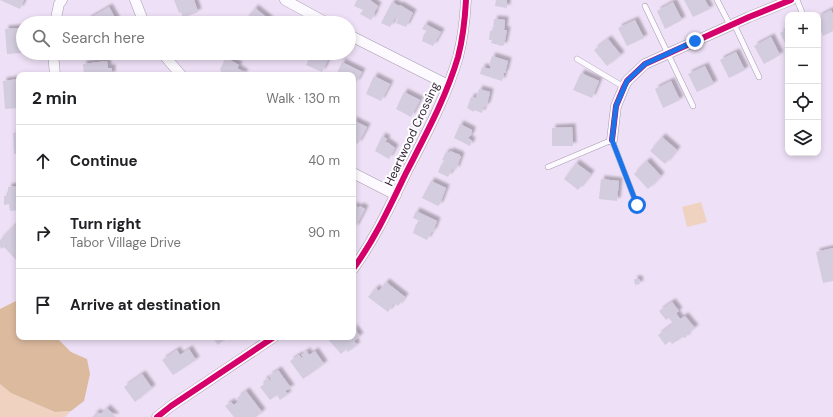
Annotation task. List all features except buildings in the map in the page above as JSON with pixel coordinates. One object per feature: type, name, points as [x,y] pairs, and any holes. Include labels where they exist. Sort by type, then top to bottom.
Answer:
[{"type":"street","points":[[56,16],[59,4],[62,0]]},
{"type":"street","points":[[135,0],[141,16]]},
{"type":"street","points":[[285,0],[314,16]]},
{"type":"street","name":"Heartwood Crossing","points":[[356,264],[368,248],[438,110],[459,50],[464,30],[466,0]]},
{"type":"street","points":[[612,140],[616,106],[624,87],[627,81],[645,64],[732,24],[791,0]]},
{"type":"street","points":[[356,39],[448,85]]},
{"type":"street","points":[[54,60],[55,72]]},
{"type":"street","points":[[168,60],[178,72]]},
{"type":"street","points":[[356,174],[396,194]]},
{"type":"street","points":[[157,417],[270,340]]},
{"type":"lane","points":[[717,0],[732,24],[759,77]]},
{"type":"lane","points":[[797,0],[802,12]]},
{"type":"lane","points":[[645,6],[693,106]]},
{"type":"lane","points":[[577,59],[624,87]]},
{"type":"lane","points":[[548,167],[612,140],[637,205]]},
{"type":"shaded area","points":[[701,202],[707,222],[687,227],[682,207]]},
{"type":"shaded area","points":[[16,301],[16,340],[59,340],[71,352],[87,359],[90,374],[84,401],[71,411],[55,412],[11,393],[0,384],[0,309]]},
{"type":"shaded area","points":[[0,384],[11,393],[55,412],[71,411],[65,417],[0,417]]},
{"type":"cycle path","points":[[356,265],[382,222],[441,102],[460,50],[464,28],[466,0]]},
{"type":"cycle path","points":[[612,140],[616,106],[624,87],[627,81],[645,64],[749,17],[791,0]]},
{"type":"cycle path","points":[[157,417],[270,340]]},
{"type":"route","points":[[637,205],[612,140],[616,106],[627,81],[645,64],[695,41]]}]
